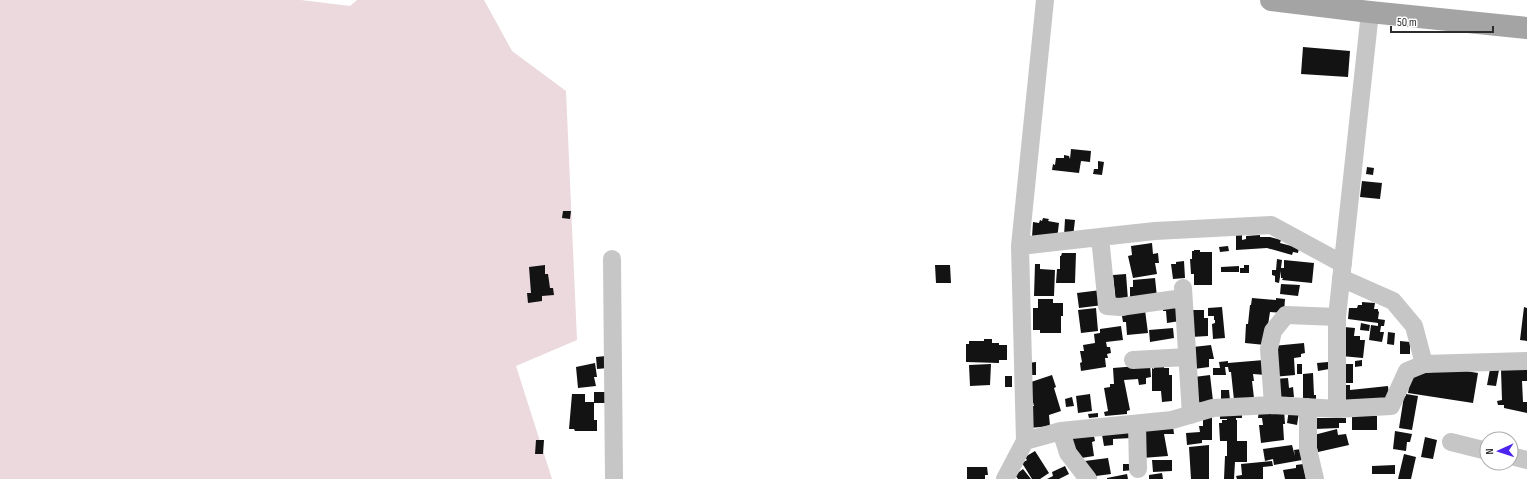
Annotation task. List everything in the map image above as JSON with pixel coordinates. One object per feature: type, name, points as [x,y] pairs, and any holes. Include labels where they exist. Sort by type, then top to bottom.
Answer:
[{"type":"main road","points":[[1271,0],[1527,28]]},
{"type":"street","points":[[1005,479],[1025,441],[1020,246],[1045,0]]},
{"type":"street","points":[[1337,409],[1337,317],[1370,12]]},
{"type":"street","points":[[1020,246],[1155,231],[1271,225],[1342,271],[1393,301],[1414,326],[1424,364]]},
{"type":"street","points":[[1100,237],[1107,306],[1120,307],[1183,292],[1191,415]]},
{"type":"street","points":[[612,259],[614,479]]},
{"type":"street","points":[[1273,405],[1269,348],[1273,330],[1286,315],[1337,317]]},
{"type":"street","points":[[1132,360],[1187,358]]},
{"type":"street","points":[[1025,441],[1061,431],[1172,420],[1213,408],[1273,405],[1337,409],[1391,406],[1407,371],[1424,364],[1527,361]]},
{"type":"street","points":[[1308,407],[1308,449],[1315,479]]},
{"type":"street","points":[[1137,424],[1138,469]]},
{"type":"street","points":[[1061,431],[1068,453],[1088,479]]},
{"type":"street","points":[[1451,442],[1479,448]]},
{"type":"shaded area","points":[[0,0],[301,0],[350,6],[357,0],[484,0],[512,51],[566,91],[577,340],[516,366],[552,479],[0,479]]},
{"type":"building","points":[[1303,47],[1350,51],[1348,77],[1301,74]]},
{"type":"building","points":[[1071,149],[1091,151],[1090,162],[1081,161],[1079,173],[1052,170],[1053,164],[1055,165],[1056,158],[1064,158],[1064,155],[1069,156],[1070,159]]},
{"type":"building","points":[[1098,161],[1104,162],[1102,175],[1093,174],[1094,169],[1098,169]]},
{"type":"building","points":[[1367,167],[1374,168],[1373,175],[1366,174]]},
{"type":"building","points":[[1362,181],[1382,183],[1380,199],[1360,197]]},
{"type":"building","points":[[563,211],[571,211],[570,219],[562,218]]},
{"type":"building","points":[[1043,218],[1049,219],[1048,221],[1059,223],[1057,239],[1032,237],[1033,222],[1039,223]]},
{"type":"building","points":[[1065,219],[1075,220],[1073,237],[1064,236]]},
{"type":"building","points":[[1236,235],[1242,235],[1242,240],[1246,239],[1246,236],[1260,235],[1260,237],[1270,237],[1281,240],[1280,243],[1299,248],[1298,253],[1293,252],[1292,255],[1267,248],[1236,250]]},
{"type":"building","points":[[1152,243],[1153,254],[1158,253],[1159,263],[1155,263],[1157,274],[1133,278],[1128,256],[1132,255],[1131,246]]},
{"type":"building","points":[[1228,246],[1229,251],[1220,252],[1219,247]]},
{"type":"building","points":[[1200,250],[1200,252],[1212,252],[1212,285],[1194,285],[1194,274],[1191,274],[1190,259],[1192,259],[1192,251]]},
{"type":"building","points":[[1062,253],[1076,253],[1075,283],[1056,283],[1057,269],[1060,269],[1060,256]]},
{"type":"building","points":[[1277,259],[1282,260],[1281,268],[1284,268],[1284,260],[1314,263],[1312,283],[1282,280],[1283,278],[1281,278],[1281,271],[1279,283],[1275,282],[1275,276],[1272,275],[1272,270],[1276,270]]},
{"type":"building","points":[[1184,261],[1185,278],[1173,279],[1171,264]]},
{"type":"building","points":[[1035,264],[1040,264],[1040,269],[1055,270],[1054,296],[1034,296]]},
{"type":"building","points":[[545,265],[545,274],[548,274],[550,288],[553,288],[554,295],[542,296],[542,301],[528,303],[527,293],[531,293],[529,267]]},
{"type":"building","points":[[935,265],[950,265],[951,283],[936,283]]},
{"type":"building","points":[[1244,265],[1249,265],[1249,273],[1240,273],[1240,268],[1244,268]]},
{"type":"building","points":[[1239,266],[1239,272],[1221,272],[1221,267]]},
{"type":"building","points":[[1126,274],[1128,300],[1116,302],[1113,275]]},
{"type":"building","points":[[1155,278],[1157,297],[1130,301],[1130,287],[1133,287],[1133,280]]},
{"type":"building","points":[[1281,284],[1300,285],[1298,296],[1280,294]]},
{"type":"building","points":[[1101,290],[1103,305],[1079,308],[1077,293]]},
{"type":"building","points":[[1252,298],[1276,300],[1276,298],[1285,299],[1284,313],[1270,312],[1265,345],[1245,343],[1246,324],[1248,324]]},
{"type":"building","points":[[1038,299],[1053,299],[1053,303],[1063,303],[1061,333],[1040,333],[1040,330],[1033,330],[1033,308],[1038,308]]},
{"type":"building","points":[[1362,302],[1375,303],[1374,309],[1378,309],[1379,312],[1378,319],[1385,320],[1384,326],[1381,326],[1380,332],[1384,332],[1382,342],[1369,340],[1371,325],[1378,326],[1378,323],[1348,319],[1349,308],[1357,308],[1358,305],[1362,305]]},
{"type":"building","points":[[1178,305],[1180,321],[1167,323],[1166,311],[1163,311],[1163,307]]},
{"type":"building","points":[[1222,307],[1225,338],[1213,339],[1212,324],[1215,323],[1215,320],[1214,316],[1208,316],[1208,308]]},
{"type":"building","points":[[1524,307],[1527,308],[1527,341],[1520,340]]},
{"type":"building","points":[[1096,308],[1098,331],[1081,333],[1078,310]]},
{"type":"building","points":[[1145,310],[1148,333],[1127,335],[1126,322],[1123,322],[1122,316],[1127,315],[1127,312]]},
{"type":"building","points":[[1190,310],[1204,310],[1204,318],[1208,318],[1208,336],[1191,337]]},
{"type":"building","points":[[1361,323],[1370,325],[1369,331],[1360,330]]},
{"type":"building","points":[[1121,326],[1123,340],[1106,342],[1107,347],[1110,347],[1111,353],[1107,354],[1108,358],[1105,358],[1106,367],[1081,371],[1080,363],[1082,362],[1080,351],[1084,351],[1083,345],[1095,343],[1094,334],[1100,333],[1100,329]]},
{"type":"building","points":[[1344,327],[1355,328],[1354,336],[1360,336],[1360,340],[1365,340],[1363,358],[1341,356]]},
{"type":"building","points":[[1173,328],[1174,338],[1150,342],[1149,330]]},
{"type":"building","points":[[1388,332],[1395,333],[1394,345],[1387,344]]},
{"type":"building","points":[[984,339],[992,339],[992,343],[999,343],[999,345],[1007,345],[1007,360],[999,360],[999,363],[966,362],[966,344],[969,344],[969,341],[984,341]]},
{"type":"building","points":[[1400,341],[1410,342],[1410,354],[1400,354]]},
{"type":"building","points":[[1304,343],[1305,353],[1301,354],[1301,357],[1294,358],[1295,375],[1273,377],[1273,346]]},
{"type":"building","points":[[1211,345],[1214,359],[1209,359],[1209,367],[1194,369],[1193,347]]},
{"type":"building","points":[[606,356],[608,368],[597,369],[596,357]]},
{"type":"building","points":[[1264,360],[1266,375],[1253,374],[1254,381],[1252,381],[1254,398],[1234,400],[1231,372],[1229,372],[1228,367],[1225,367],[1226,375],[1213,375],[1213,368],[1220,368],[1219,362],[1228,361],[1228,363]]},
{"type":"building","points":[[1362,360],[1362,366],[1355,367],[1355,361]]},
{"type":"building","points":[[1036,362],[1036,375],[1029,375],[1028,363]]},
{"type":"building","points":[[1328,362],[1329,369],[1318,371],[1317,363]]},
{"type":"building","points":[[595,363],[597,377],[594,377],[596,386],[578,388],[576,367]]},
{"type":"building","points":[[991,364],[990,385],[970,386],[969,365]]},
{"type":"building","points":[[1297,364],[1302,364],[1302,374],[1297,374]]},
{"type":"building","points":[[1341,364],[1353,364],[1353,383],[1341,383]]},
{"type":"building","points":[[1150,365],[1151,377],[1146,378],[1146,384],[1139,385],[1138,379],[1124,380],[1130,410],[1127,411],[1127,414],[1105,416],[1104,412],[1108,411],[1104,388],[1110,387],[1110,384],[1114,384],[1113,368]]},
{"type":"building","points":[[1154,365],[1164,365],[1164,368],[1169,368],[1169,375],[1172,375],[1172,401],[1162,402],[1161,391],[1152,391],[1152,368],[1154,369]]},
{"type":"building","points":[[1454,369],[1478,373],[1473,403],[1408,393],[1411,375]]},
{"type":"building","points":[[1490,369],[1499,370],[1496,386],[1487,385]]},
{"type":"building","points":[[1527,369],[1527,381],[1522,381],[1523,402],[1527,402],[1527,413],[1504,408],[1504,405],[1498,405],[1497,401],[1502,400],[1501,370]]},
{"type":"building","points":[[1313,373],[1314,395],[1316,395],[1316,402],[1303,402],[1303,374]]},
{"type":"building","points":[[1052,375],[1056,387],[1054,388],[1061,411],[1049,415],[1050,426],[1030,428],[1030,406],[1034,406],[1028,383]]},
{"type":"building","points":[[1210,375],[1213,401],[1197,403],[1194,377]]},
{"type":"building","points":[[1005,376],[1012,376],[1012,387],[1005,387]]},
{"type":"building","points":[[1288,378],[1289,388],[1293,387],[1294,397],[1275,398],[1274,379]]},
{"type":"building","points":[[1342,385],[1350,385],[1350,390],[1388,386],[1389,396],[1387,399],[1342,402]]},
{"type":"building","points":[[1221,390],[1229,390],[1230,400],[1221,400]]},
{"type":"building","points":[[594,392],[605,392],[606,403],[594,403],[594,420],[597,420],[597,431],[575,431],[574,429],[569,429],[572,394],[585,394],[585,402],[594,402]]},
{"type":"building","points":[[1090,394],[1092,411],[1078,413],[1076,396]]},
{"type":"building","points":[[1406,394],[1418,396],[1412,430],[1399,428],[1404,396],[1406,396]]},
{"type":"building","points":[[1072,397],[1074,406],[1066,407],[1065,399]]},
{"type":"building","points":[[1284,409],[1284,440],[1261,443],[1259,425],[1263,425],[1262,418],[1258,418],[1259,410]]},
{"type":"building","points":[[1289,410],[1299,412],[1297,425],[1287,423]]},
{"type":"building","points":[[1220,411],[1242,411],[1242,418],[1236,418],[1237,441],[1247,441],[1247,462],[1235,462],[1234,479],[1224,479],[1227,441],[1220,441],[1219,423],[1222,423],[1222,420],[1227,419],[1220,419]]},
{"type":"building","points":[[1098,413],[1098,417],[1089,418],[1088,414]]},
{"type":"building","points":[[1203,416],[1212,416],[1212,440],[1202,440],[1202,443],[1187,445],[1186,433],[1200,432],[1199,426],[1203,426]]},
{"type":"building","points":[[1352,416],[1377,416],[1377,430],[1352,430]]},
{"type":"building","points":[[1315,418],[1346,418],[1346,423],[1339,423],[1339,428],[1315,429]]},
{"type":"building","points":[[1173,426],[1174,434],[1164,434],[1168,456],[1142,458],[1145,428]]},
{"type":"building","points":[[1131,427],[1131,438],[1113,439],[1113,445],[1104,446],[1101,429]]},
{"type":"building","points":[[1337,429],[1338,435],[1346,434],[1349,445],[1318,452],[1314,435]]},
{"type":"building","points":[[1093,431],[1095,441],[1092,442],[1094,456],[1075,459],[1072,437]]},
{"type":"building","points":[[1395,431],[1412,434],[1410,442],[1407,442],[1406,451],[1393,449]]},
{"type":"building","points":[[1425,437],[1437,440],[1433,459],[1421,457]]},
{"type":"building","points":[[536,440],[544,440],[543,454],[535,454]]},
{"type":"building","points":[[1209,445],[1209,479],[1191,479],[1189,447]]},
{"type":"building","points":[[1292,445],[1295,456],[1294,450],[1301,449],[1302,460],[1274,465],[1273,459],[1265,461],[1263,449]]},
{"type":"building","points":[[1035,451],[1049,473],[1040,479],[1032,479],[1022,463],[1027,460],[1025,457]]},
{"type":"building","points":[[1404,454],[1416,457],[1411,479],[1398,479]]},
{"type":"building","points":[[1108,458],[1111,474],[1096,476],[1097,478],[1077,462]]},
{"type":"building","points":[[1152,460],[1172,460],[1172,471],[1153,472]]},
{"type":"building","points":[[1272,461],[1273,466],[1263,467],[1263,479],[1237,479],[1236,476],[1242,475],[1241,464]]},
{"type":"building","points":[[1123,464],[1132,464],[1133,470],[1123,471]]},
{"type":"building","points":[[1303,464],[1306,479],[1285,479],[1283,470],[1296,468],[1296,465]]},
{"type":"building","points":[[1395,465],[1395,474],[1372,474],[1372,466]]},
{"type":"building","points":[[1065,466],[1069,474],[1059,479],[1047,479],[1053,476],[1052,472]]},
{"type":"building","points":[[967,467],[987,467],[988,475],[985,475],[985,479],[967,479]]},
{"type":"building","points":[[1023,469],[1031,479],[1018,479],[1015,475]]},
{"type":"building","points":[[1162,473],[1163,479],[1149,479],[1149,475]]},
{"type":"building","points":[[1127,474],[1128,479],[1107,479],[1107,478]]}]
